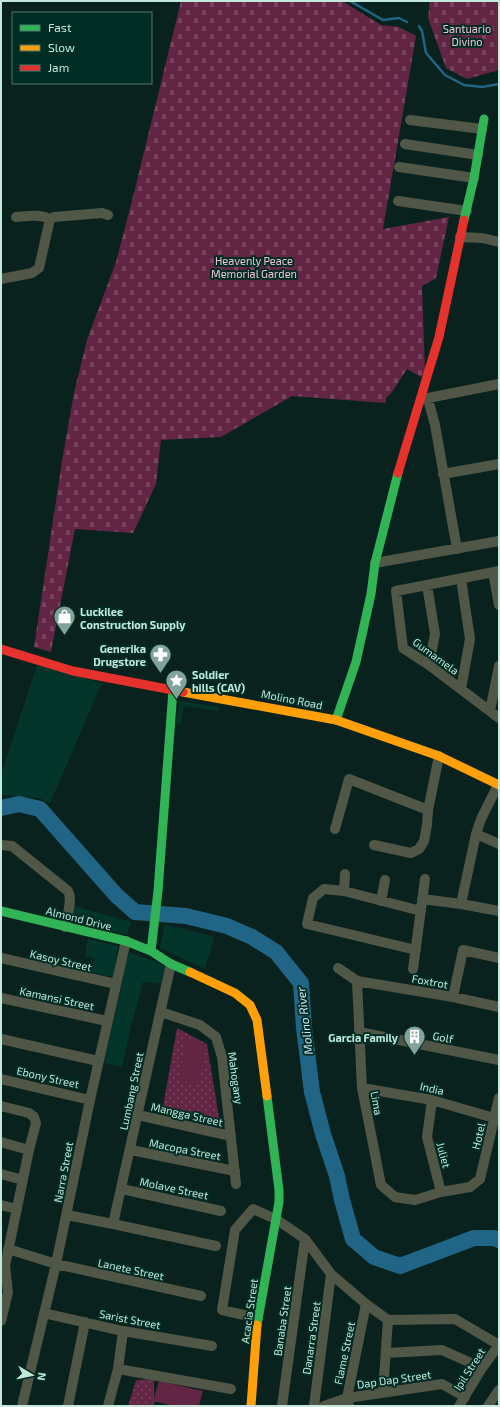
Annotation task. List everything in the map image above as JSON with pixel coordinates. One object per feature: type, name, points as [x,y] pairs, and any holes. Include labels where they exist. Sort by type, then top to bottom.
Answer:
[{"type":"street","points":[[336,720],[356,662],[371,594],[375,563],[401,460],[424,399],[467,211],[483,124],[410,120]]},
{"type":"street","points":[[405,144],[478,155]]},
{"type":"street","points":[[399,167],[474,178]]},
{"type":"street","points":[[398,201],[467,211]]},
{"type":"street","points":[[16,217],[31,215],[43,216],[50,219],[54,217],[102,213],[108,215]]},
{"type":"street","points":[[1,279],[32,273],[39,268],[50,219]]},
{"type":"street","points":[[460,238],[482,238],[499,242]]},
{"type":"street","points":[[424,399],[499,384]]},
{"type":"street","points":[[424,399],[435,425],[457,548]]},
{"type":"street","points":[[443,474],[499,464]]},
{"type":"street","points":[[375,563],[499,541]]},
{"type":"street","points":[[429,665],[435,634],[427,585],[496,572],[499,605]]},
{"type":"street","points":[[461,579],[470,639],[461,689]]},
{"type":"street","name":"Gumamela","points":[[427,585],[396,591],[403,648],[429,665],[499,718]]},
{"type":"street","name":"Molino Road","points":[[1,649],[72,671],[336,720],[439,756],[499,785]]},
{"type":"street","points":[[490,711],[498,682],[499,666]]},
{"type":"street","points":[[151,951],[158,891],[173,690]]},
{"type":"street","points":[[374,846],[411,853],[420,849],[424,841],[428,810],[439,756]]},
{"type":"street","points":[[335,829],[349,779],[428,810]]},
{"type":"street","points":[[461,904],[476,834],[481,819],[499,785]]},
{"type":"street","points":[[476,834],[499,844]]},
{"type":"street","points":[[1,845],[12,846],[68,891],[70,894],[65,926]]},
{"type":"street","points":[[344,892],[345,874]]},
{"type":"street","points":[[413,969],[425,879]]},
{"type":"street","points":[[381,901],[385,880]]},
{"type":"street","points":[[416,950],[307,924],[313,898],[324,889],[344,892],[421,911]]},
{"type":"street","points":[[422,899],[461,904],[499,912]]},
{"type":"street","name":"Almond Drive","points":[[1,911],[126,941],[151,951],[171,964]]},
{"type":"street","name":"Narra Street","points":[[22,1406],[67,1216],[98,1061],[126,941]]},
{"type":"street","points":[[453,997],[463,950],[499,958]]},
{"type":"street","name":"Kasoy Street","points":[[1,958],[116,984]]},
{"type":"street","name":"Lumbang Street","points":[[114,1224],[171,964]]},
{"type":"street","name":"Acacia Street","points":[[171,964],[235,993],[250,1005],[257,1020],[279,1190],[279,1202],[258,1318],[251,1406]]},
{"type":"street","points":[[338,968],[357,981]]},
{"type":"street","name":"Foxtrot","points":[[357,981],[453,997],[499,1007]]},
{"type":"street","name":"Lima","points":[[357,981],[362,1088],[380,1185],[395,1197],[415,1200],[441,1192],[470,1187],[480,1179]]},
{"type":"street","name":"Kamansi Street","points":[[1,998],[107,1021]]},
{"type":"street","name":"Mahogany","points":[[161,1012],[200,1025],[216,1037],[222,1056],[236,1184]]},
{"type":"street","name":"Golf","points":[[359,1032],[499,1060]]},
{"type":"street","points":[[1,1039],[98,1061]]},
{"type":"street","name":"Ebony Street","points":[[1,1079],[90,1100]]},
{"type":"street","name":"India","points":[[362,1088],[432,1100],[494,1118]]},
{"type":"street","name":"Hotel","points":[[480,1179],[499,1098]]},
{"type":"street","name":"Juliet","points":[[432,1100],[427,1137],[441,1192]]},
{"type":"street","points":[[1,1106],[29,1113],[34,1117],[36,1123],[17,1209],[6,1243],[5,1266],[8,1292],[4,1303],[1,1321]]},
{"type":"street","name":"Mangga Street","points":[[138,1114],[231,1136]]},
{"type":"street","points":[[1,1142],[29,1150]]},
{"type":"street","name":"Macopa Street","points":[[131,1150],[235,1171]]},
{"type":"street","points":[[1,1174],[23,1180]]},
{"type":"street","name":"Molave Street","points":[[122,1189],[221,1210]]},
{"type":"street","points":[[1,1205],[17,1209]]},
{"type":"street","points":[[258,1318],[222,1310],[235,1230],[253,1209],[276,1219],[305,1239],[331,1274],[366,1304],[388,1320],[455,1319],[499,1345]]},
{"type":"street","points":[[67,1216],[114,1224],[216,1246]]},
{"type":"street","name":"Banaba Street","points":[[282,1406],[305,1239]]},
{"type":"street","name":"Lanete Street","points":[[6,1243],[56,1264],[201,1296]]},
{"type":"street","name":"Danarra Street","points":[[314,1406],[331,1274]]},
{"type":"street","name":"Flame Street","points":[[348,1402],[366,1304]]},
{"type":"street","name":"Sarist Street","points":[[44,1313],[123,1331],[212,1346]]},
{"type":"street","points":[[383,1392],[388,1320]]},
{"type":"street","points":[[68,1406],[85,1322]]},
{"type":"street","points":[[108,1406],[118,1369],[123,1331]]},
{"type":"street","name":"Ipil Street","points":[[459,1406],[482,1368],[499,1345]]},
{"type":"street","points":[[386,1353],[442,1350],[482,1368]]},
{"type":"street","points":[[118,1369],[230,1389]]},
{"type":"street","name":"Dap Dap Street","points":[[324,1406],[348,1402],[383,1392],[442,1384],[465,1397]]},
{"type":"street","points":[[488,1406],[499,1390]]},
{"type":"shaded area","points":[[37,665],[102,683],[50,803],[39,798],[1,795],[1,775]]},
{"type":"shaded area","points":[[180,701],[219,707],[219,711],[186,706],[183,708],[181,724],[176,723]]},
{"type":"shaded area","points":[[74,906],[131,922],[127,935],[70,920]]},
{"type":"shaded area","points":[[165,924],[214,937],[205,969],[160,948]]},
{"type":"shaded area","points":[[88,939],[118,946],[113,977],[91,972],[95,958],[85,957]]},
{"type":"shaded area","points":[[129,952],[165,966],[161,984],[143,982],[122,1067],[104,1063]]},
{"type":"green space","name":"Heavenly Peace Memorial Garden","points":[[181,1],[342,1],[381,25],[399,27],[416,36],[383,229],[449,217],[436,278],[422,286],[425,372],[421,377],[407,369],[392,392],[386,398],[386,403],[292,396],[221,437],[161,440],[156,484],[133,533],[75,529],[51,652],[34,647],[62,461],[74,393],[87,340],[116,262]]},
{"type":"green space","name":"Santuario Divino","points":[[430,1],[499,1],[499,70],[467,79],[446,68],[428,18]]},
{"type":"green space","points":[[177,1028],[207,1044],[220,1124],[162,1112]]},
{"type":"green space","points":[[186,1040],[207,1044],[199,1084],[179,1081]]},
{"type":"green space","points":[[154,1379],[154,1406],[128,1406],[136,1380]]},
{"type":"green space","points":[[159,1381],[203,1391],[199,1406],[174,1406],[153,1401]]},
{"type":"waterway","points":[[350,1],[383,20],[399,18],[407,22]]},
{"type":"waterway","points":[[419,26],[422,31],[426,53],[445,75],[464,85],[482,87],[499,84]]},
{"type":"waterway","name":"Molino River","points":[[1,808],[19,804],[40,809],[116,895],[135,912],[186,916],[227,926],[252,937],[276,952],[301,983],[304,1028],[312,1092],[323,1134],[337,1176],[353,1239],[374,1257],[400,1266],[474,1238],[494,1238],[499,1240]]},
{"type":"traffic: fast","points":[[464,220],[474,178],[484,119]]},
{"type":"traffic: fast","points":[[336,720],[356,662],[371,594],[375,563],[398,473]]},
{"type":"traffic: fast","points":[[151,951],[158,891],[173,690]]},
{"type":"traffic: fast","points":[[1,911],[126,941],[151,951],[171,964],[190,972]]},
{"type":"traffic: fast","points":[[257,1325],[279,1202],[279,1190],[267,1096]]},
{"type":"traffic: slow","points":[[183,692],[336,720],[439,756],[499,785]]},
{"type":"traffic: slow","points":[[190,972],[235,993],[250,1005],[257,1020],[267,1096]]},
{"type":"traffic: slow","points":[[251,1406],[257,1325]]},
{"type":"traffic: jam","points":[[398,473],[439,337],[464,220]]},
{"type":"traffic: jam","points":[[1,649],[73,671],[183,692]]},
{"type":"place","name":"Luckilee Construction Supply","points":[[64,636]]},
{"type":"place","name":"Generika Drugstore","points":[[161,674]]},
{"type":"place","name":"Soldier hills (CAV)","points":[[176,700]]},
{"type":"place","name":"Garcia Family","points":[[414,1056]]}]
